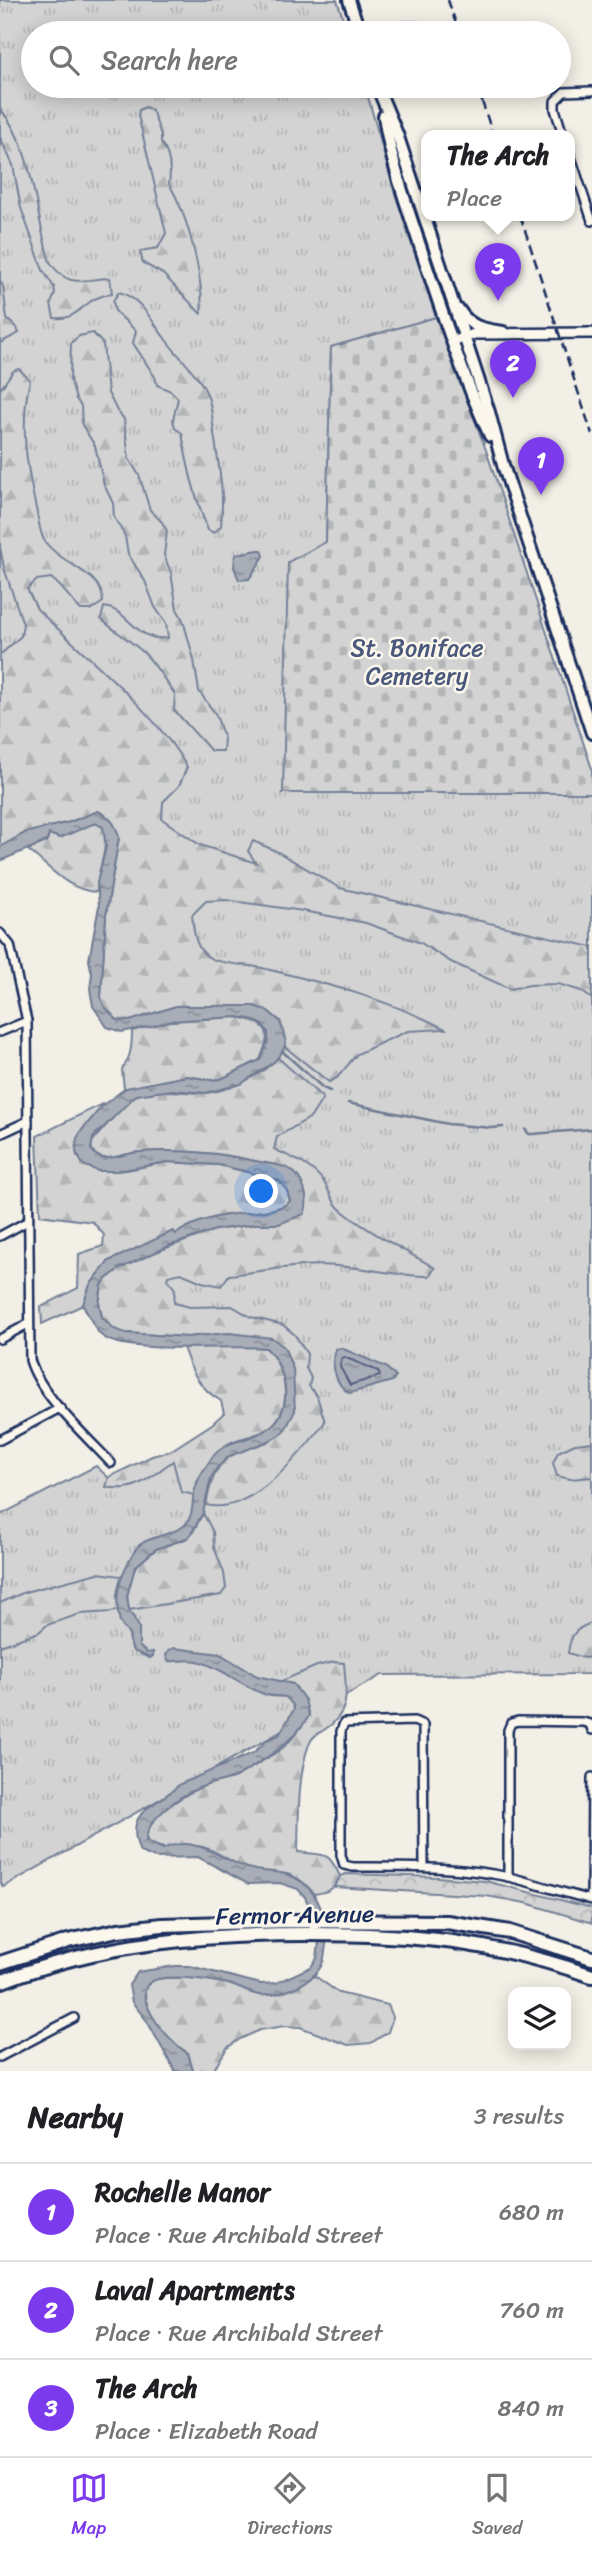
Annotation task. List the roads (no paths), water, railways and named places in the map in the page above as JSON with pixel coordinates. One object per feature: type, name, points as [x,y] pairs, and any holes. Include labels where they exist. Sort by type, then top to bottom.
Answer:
[{"type":"highway","name":"Fermor Avenue","points":[[0,1963],[68,1941],[118,1930],[162,1925],[358,1928],[447,1922],[510,1931],[592,1958]]},
{"type":"highway","name":"Fermor Avenue","points":[[0,1982],[117,1948],[287,1927]]},
{"type":"highway","name":"Fermor Avenue","points":[[358,1928],[507,1950],[592,1976]]},
{"type":"main road","points":[[349,0],[356,21]]},
{"type":"main road","points":[[381,98],[387,137],[401,188],[452,341],[503,465]]},
{"type":"main road","points":[[382,103],[397,134],[421,207]]},
{"type":"main road","points":[[426,221],[592,733]]},
{"type":"main road","points":[[451,298],[467,322],[476,327],[503,332]]},
{"type":"street","points":[[571,92],[592,91]]},
{"type":"street","points":[[558,98],[555,108],[562,130]]},
{"type":"street","points":[[575,169],[592,221]]},
{"type":"street","points":[[452,341],[503,332],[592,333]]},
{"type":"street","points":[[0,933],[10,945],[27,1021],[28,1325],[33,1368],[60,1408],[111,1464]]},
{"type":"street","points":[[0,1032],[27,1021]]},
{"type":"street","points":[[0,1134],[28,1121]]},
{"type":"street","points":[[0,1236],[28,1222]]},
{"type":"street","points":[[0,1339],[28,1325]]},
{"type":"street","points":[[0,1440],[60,1408]]},
{"type":"street","points":[[424,1867],[424,1730],[419,1722],[414,1721],[351,1722],[341,1726],[341,1855],[344,1865],[353,1867],[424,1867],[508,1877],[592,1899],[592,1777]]},
{"type":"street","points":[[508,1877],[508,1730],[511,1723],[583,1721],[590,1724],[592,1730]]},
{"type":"street","points":[[0,2057],[74,2018]]},
{"type":"water","points":[[262,550],[264,556],[249,579],[239,580],[234,567],[235,557],[237,554]]},
{"type":"water","points":[[98,811],[112,821],[119,837],[106,915],[101,997],[104,1006],[117,1020],[130,1021],[176,1006],[254,1006],[268,1011],[280,1021],[286,1042],[274,1062],[241,1084],[206,1093],[172,1090],[136,1095],[93,1138],[91,1149],[104,1158],[136,1152],[186,1151],[276,1165],[288,1168],[296,1174],[306,1197],[304,1214],[279,1224],[255,1224],[215,1230],[169,1246],[121,1268],[102,1285],[99,1303],[102,1317],[114,1329],[125,1333],[187,1337],[229,1333],[272,1338],[284,1347],[293,1369],[295,1411],[286,1428],[267,1442],[229,1456],[211,1478],[203,1513],[189,1537],[156,1549],[135,1567],[127,1596],[129,1610],[139,1627],[139,1646],[147,1653],[153,1652],[150,1658],[133,1651],[129,1635],[120,1622],[117,1598],[125,1569],[139,1545],[185,1525],[190,1516],[198,1480],[220,1449],[264,1431],[274,1423],[281,1414],[284,1403],[283,1379],[274,1357],[266,1348],[152,1347],[111,1341],[97,1331],[83,1305],[90,1285],[109,1261],[173,1231],[176,1234],[201,1222],[227,1215],[278,1208],[290,1201],[287,1190],[278,1180],[219,1165],[167,1162],[118,1171],[98,1171],[83,1165],[76,1152],[77,1138],[82,1130],[103,1105],[126,1088],[187,1076],[221,1079],[260,1060],[268,1041],[268,1032],[263,1025],[237,1017],[169,1021],[121,1032],[107,1027],[93,1006],[89,960],[99,906],[97,883],[106,847],[103,827],[95,823],[60,838],[49,834],[47,841],[0,861],[0,847],[25,833],[70,822]]},
{"type":"water","points":[[341,1348],[386,1367],[396,1377],[392,1381],[350,1393],[337,1380],[334,1367],[336,1349]]},
{"type":"water","points":[[174,1648],[220,1654],[257,1676],[293,1684],[305,1700],[309,1716],[278,1750],[259,1763],[235,1777],[198,1788],[178,1799],[153,1823],[146,1841],[163,1849],[189,1844],[249,1868],[295,1878],[313,1894],[324,1916],[326,1930],[321,1967],[307,1981],[288,1991],[259,1995],[229,1984],[197,1979],[165,1978],[151,1982],[145,1990],[145,2001],[159,2025],[188,2053],[193,2071],[175,2071],[147,2021],[132,2002],[129,1985],[138,1972],[190,1966],[261,1984],[276,1983],[311,1967],[317,1958],[319,1942],[311,1910],[298,1889],[280,1883],[248,1884],[198,1857],[155,1858],[140,1852],[135,1826],[145,1811],[180,1784],[253,1753],[267,1740],[279,1735],[294,1709],[286,1697],[264,1694],[209,1665],[193,1660],[168,1661],[166,1655]]},
{"type":"waterway","points":[[282,1051],[323,1088],[330,1091]]},
{"type":"waterway","points":[[348,1103],[448,1124],[503,1127]]},
{"type":"waterway","points":[[525,1129],[529,1134],[592,1129]]},
{"type":"railway","points":[[448,0],[455,21]]},
{"type":"railway","points":[[481,98],[491,130]]},
{"type":"railway","points":[[522,221],[592,434]]},
{"type":"place","name":"The Arch","points":[[498,301]]},
{"type":"place","name":"Laval Apartments","points":[[513,398]]},
{"type":"place","name":"Rochelle Manor","points":[[541,495]]},
{"type":"park label","name":"St. Boniface Cemetery","points":[[417,662]]}]
